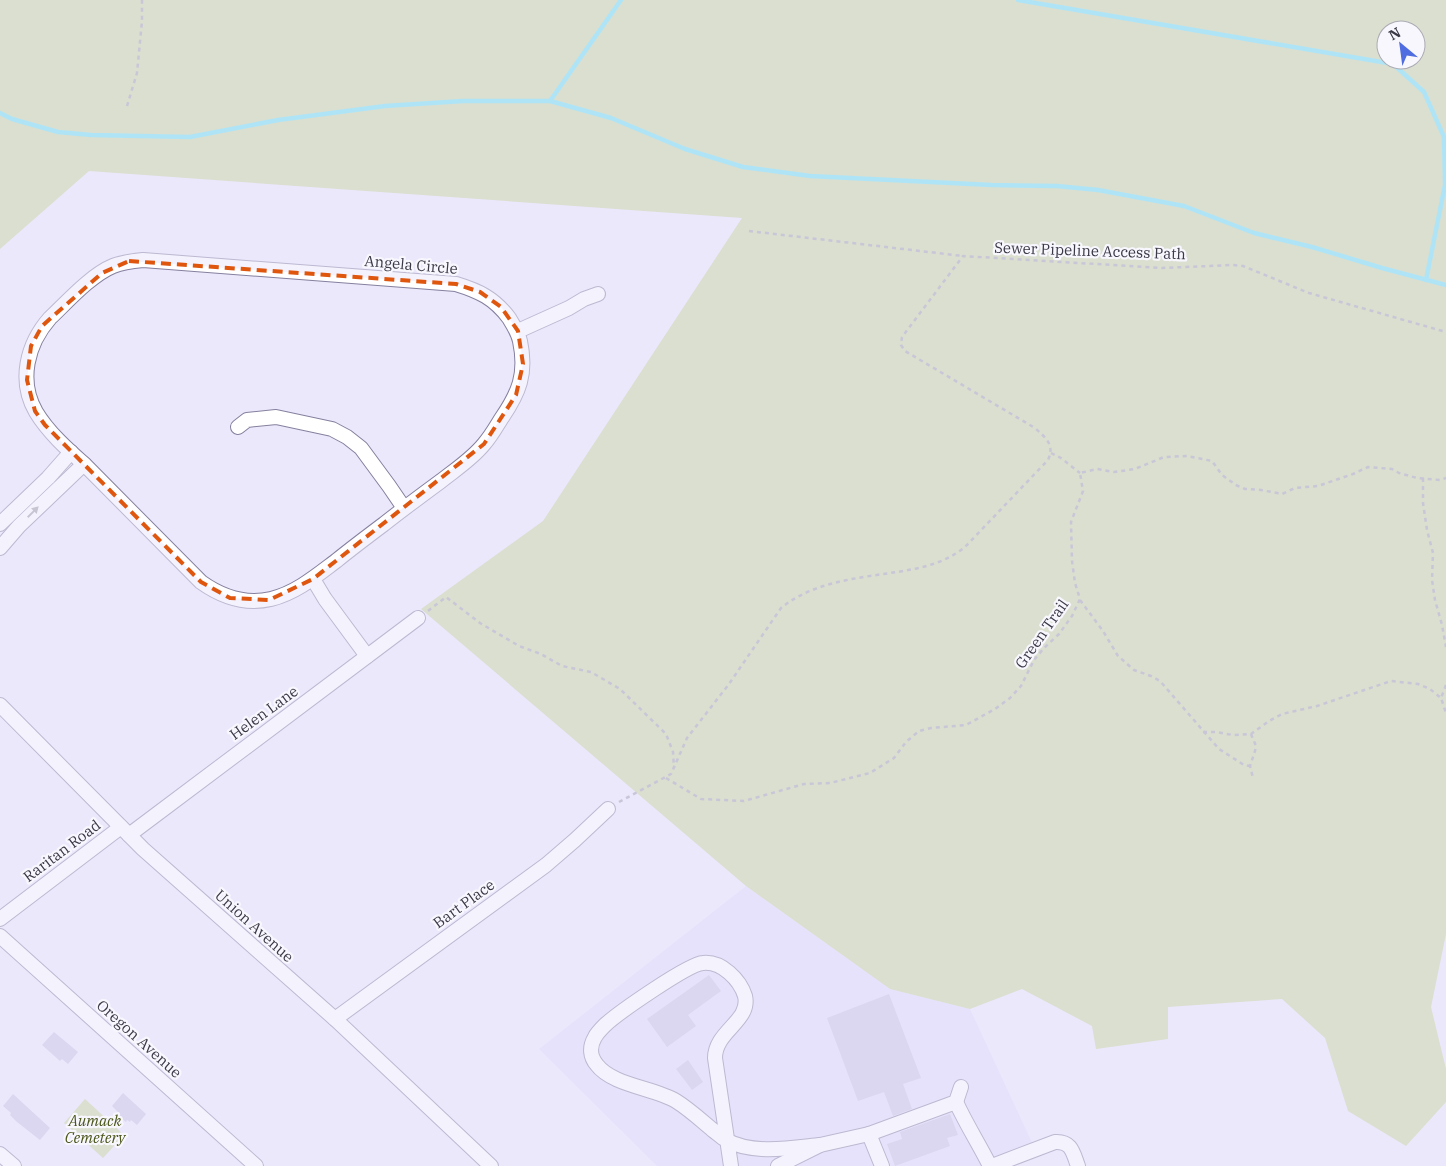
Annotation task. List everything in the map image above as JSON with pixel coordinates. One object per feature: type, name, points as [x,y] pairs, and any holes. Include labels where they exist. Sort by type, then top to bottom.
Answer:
[{"type":"street","name":"Angela Circle","points":[[144,260],[456,284],[480,292],[490,298],[501,307],[518,331],[523,364],[520,382],[513,402],[484,444],[467,462],[313,579],[293,591],[269,600],[245,601],[214,592],[201,582],[71,452],[45,425],[29,395],[27,363],[32,346],[37,335],[50,318],[94,279],[112,266],[129,261],[144,260]]},
{"type":"street","points":[[518,331],[598,294]]},
{"type":"street","points":[[238,426],[248,420],[276,417],[332,428],[360,448],[390,486],[404,508]]},
{"type":"street","points":[[0,524],[48,478],[71,452]]},
{"type":"street","points":[[0,548],[19,526],[84,464]]},
{"type":"street","points":[[313,579],[325,599],[367,656]]},
{"type":"street","name":"Helen Lane","points":[[125,831],[418,618]]},
{"type":"street","name":"Union Avenue","points":[[0,705],[150,856],[335,1019],[491,1166]]},
{"type":"street","name":"Bart Place","points":[[335,1019],[546,865],[608,809]]},
{"type":"street","name":"Raritan Road","points":[[0,919],[125,831]]},
{"type":"street","name":"Oregon Avenue","points":[[0,936],[256,1166]]},
{"type":"street","points":[[731,1166],[727,1141],[715,1052],[724,1034],[743,1013],[745,999],[738,983],[726,969],[701,963],[674,978],[606,1024],[595,1036],[592,1043],[592,1056],[598,1067],[608,1075],[674,1100],[727,1141],[748,1148],[770,1150],[820,1145],[869,1134],[956,1102]]},
{"type":"street","points":[[961,1087],[956,1102],[967,1126],[991,1166],[1055,1142],[1065,1142],[1078,1166]]},
{"type":"street","points":[[869,1134],[882,1166]]},
{"type":"street","points":[[778,1166],[820,1145]]},
{"type":"street","points":[[0,1154],[14,1166]]},
{"type":"path","points":[[127,106],[137,73],[142,0]]},
{"type":"path","name":"Sewer Pipeline Access Path","points":[[749,231],[963,256],[1162,268],[1242,266],[1309,293],[1446,332]]},
{"type":"path","points":[[608,809],[671,774],[687,738],[729,684],[781,608],[786,604],[803,594],[847,580],[924,567],[955,555],[965,547],[1048,460],[1051,453],[1050,444],[1035,428],[905,351],[901,345],[902,337],[963,256]]},
{"type":"path","points":[[1051,453],[1061,458],[1080,473],[1097,469],[1114,472],[1135,469],[1146,463],[1164,458],[1187,456],[1212,461],[1222,475],[1236,485],[1246,489],[1282,494],[1295,488],[1318,486],[1368,467],[1392,468],[1399,473],[1423,478],[1440,480],[1446,478]]},
{"type":"path","name":"Green Trail","points":[[666,778],[701,799],[744,801],[804,784],[830,783],[870,773],[894,758],[906,742],[919,731],[966,725],[995,709],[1010,698],[1021,686],[1034,660],[1059,634],[1072,616],[1080,599],[1075,583],[1072,561],[1071,522],[1083,491],[1080,473]]},
{"type":"path","points":[[1423,478],[1423,503],[1433,553],[1432,580],[1446,648]]},
{"type":"path","points":[[418,618],[446,597],[480,623],[519,646],[542,654],[562,666],[591,672],[620,689],[666,734],[673,752],[674,770]]},
{"type":"path","points":[[1080,599],[1118,656],[1134,670],[1160,681],[1219,749],[1244,766],[1250,766]]},
{"type":"path","points":[[1203,732],[1233,735],[1251,734],[1282,714],[1317,706],[1391,681],[1418,684],[1430,689],[1441,698],[1446,713]]},
{"type":"path","points":[[1441,698],[1446,685]]},
{"type":"path","points":[[1251,734],[1256,746],[1250,766],[1253,778]]},
{"type":"highlighted area","points":[[129,261],[456,284],[480,292],[501,307],[518,331],[523,364],[516,395],[484,444],[313,579],[269,600],[230,598],[201,582],[45,425],[35,411],[27,380],[31,346],[42,326],[102,273]]},
{"type":"shaded area","points":[[746,886],[890,989],[970,1009],[1035,1149],[990,1166],[657,1166],[539,1049]]},
{"type":"green space","points":[[0,0],[1446,0],[1446,934],[1431,1007],[1446,1069],[1446,1102],[1406,1146],[1348,1111],[1325,1038],[1282,999],[1168,1007],[1168,1039],[1096,1049],[1092,1026],[1022,989],[970,1009],[890,989],[746,886],[421,609],[543,521],[742,218],[89,171],[0,249]]},
{"type":"green space","name":"Aumack Cemetery","points":[[85,1099],[124,1135],[103,1158],[64,1123]]},
{"type":"building","points":[[709,975],[721,991],[688,1015],[696,1026],[667,1047],[647,1019]]},
{"type":"building","points":[[889,994],[921,1078],[903,1084],[912,1109],[893,1116],[884,1092],[858,1101],[827,1018]]},
{"type":"building","points":[[54,1032],[78,1052],[68,1064],[62,1059],[60,1061],[42,1045]]},
{"type":"building","points":[[688,1060],[703,1082],[692,1090],[676,1069]]},
{"type":"building","points":[[123,1093],[146,1114],[137,1125],[131,1120],[126,1122],[116,1114],[118,1112],[112,1106]]},
{"type":"building","points":[[13,1094],[50,1128],[40,1140],[17,1122],[3,1106]]},
{"type":"building","points":[[950,1114],[958,1135],[947,1138],[950,1146],[895,1166],[887,1144],[902,1139],[900,1132]]},
{"type":"waterway","points":[[550,101],[621,0]]},
{"type":"waterway","points":[[1018,0],[1393,64],[1424,92],[1444,137],[1445,185],[1426,280]]},
{"type":"waterway","points":[[0,113],[12,119],[58,132],[91,135],[190,137],[278,120],[385,106],[463,101],[550,101],[611,118],[685,149],[743,167],[810,176],[991,185],[1057,186],[1098,190],[1184,206],[1254,233],[1312,247],[1446,285]]}]
